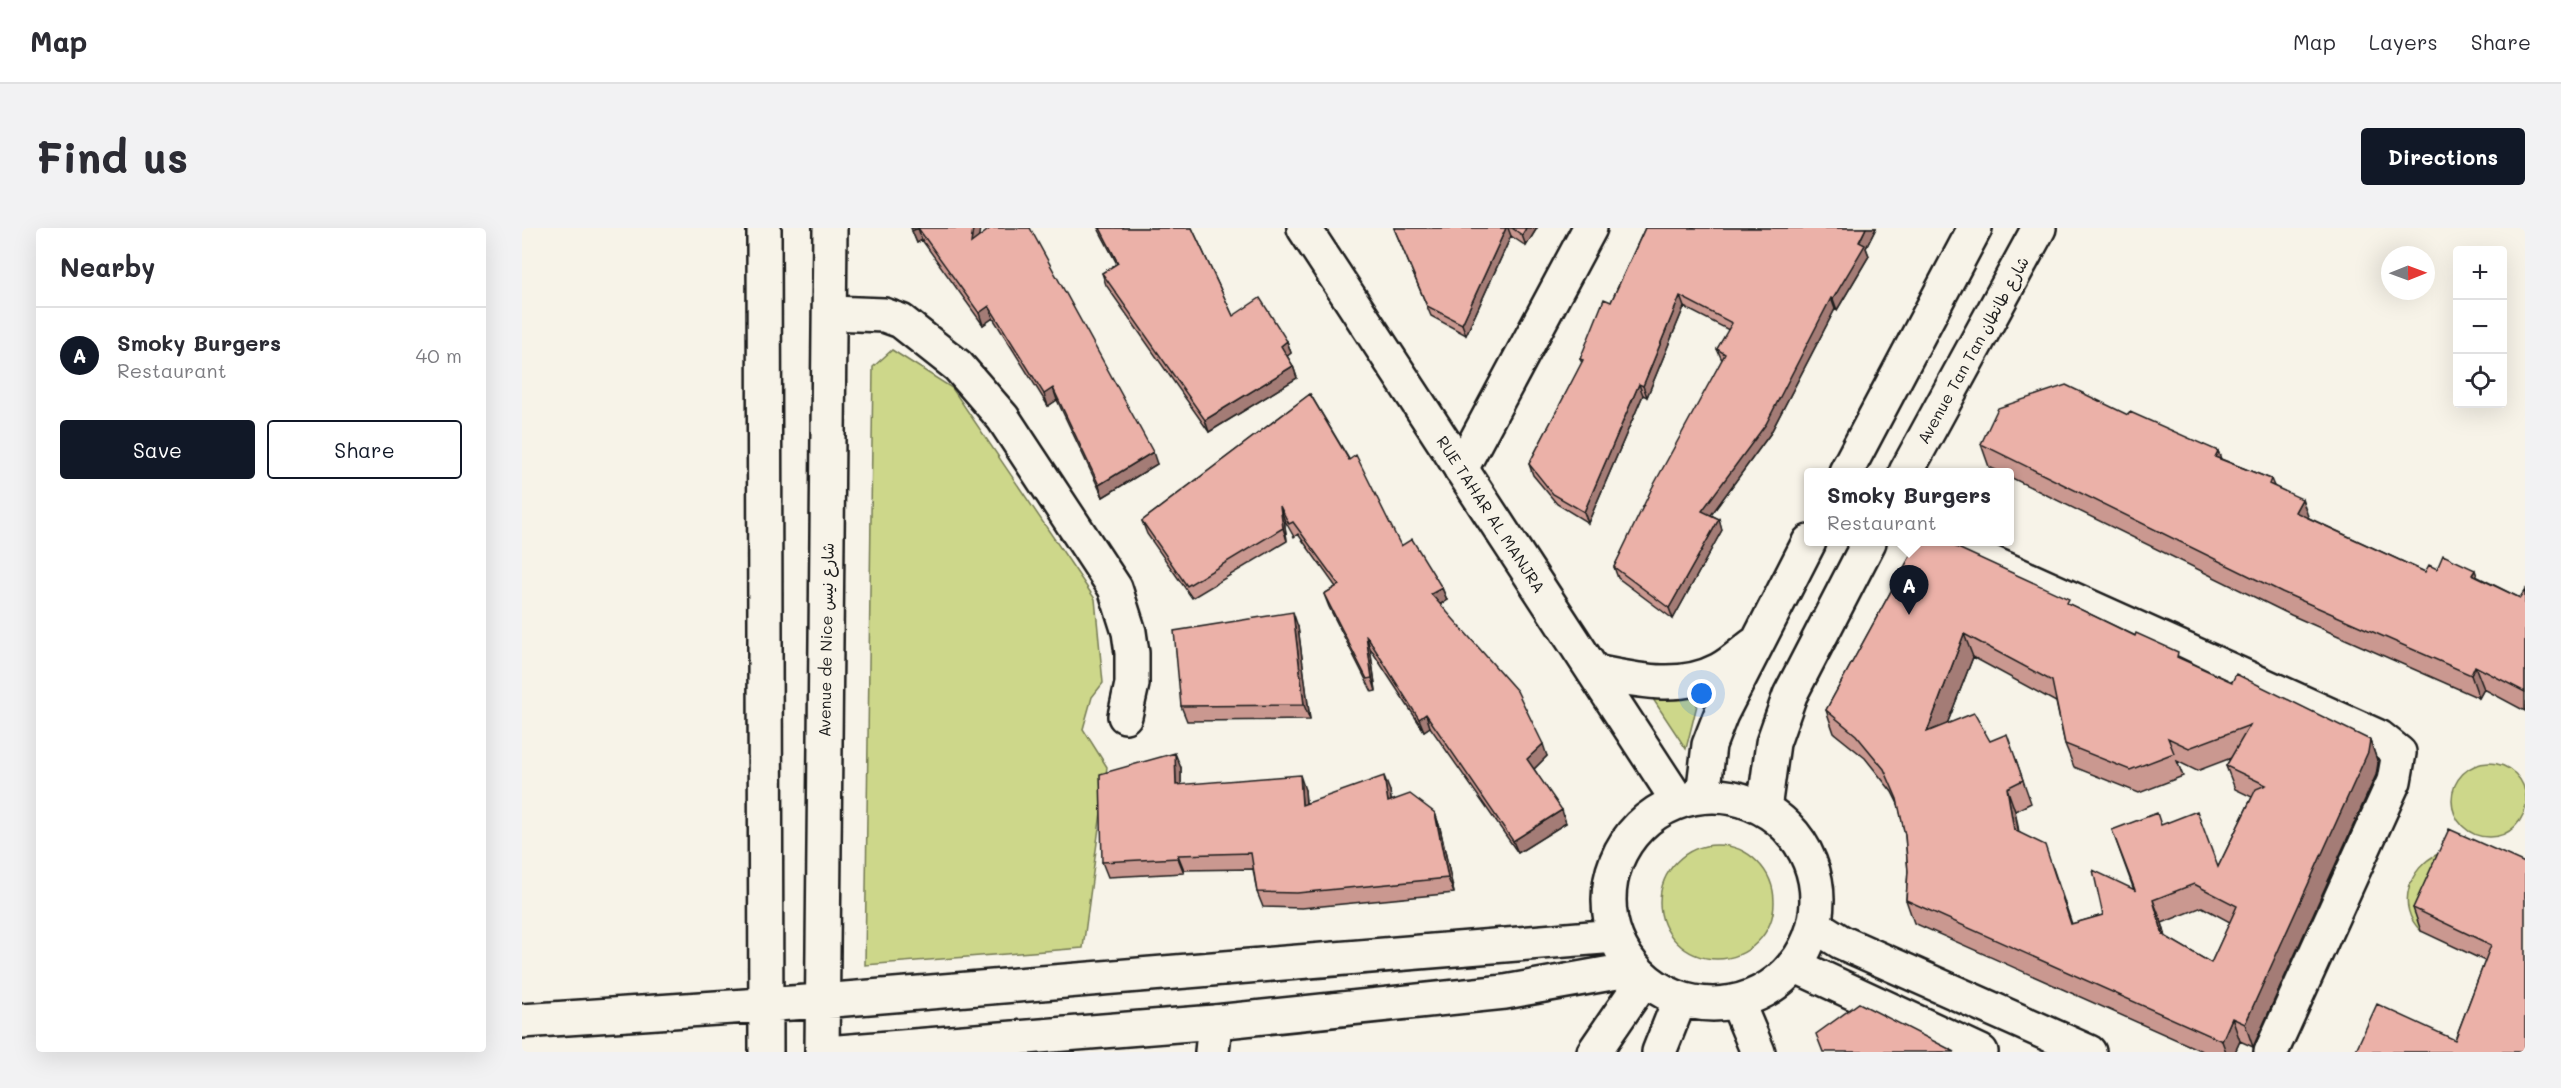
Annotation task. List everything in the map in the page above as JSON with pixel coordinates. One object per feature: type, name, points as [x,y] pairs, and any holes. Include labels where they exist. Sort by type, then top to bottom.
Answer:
[{"type":"street","points":[[764,228],[766,1052]]},
{"type":"street","name":"Avenue de Nice شارع نيس","points":[[822,1052],[831,313],[830,228]]},
{"type":"street","name":"RUE TAHAR AL MANJRA","points":[[1304,228],[1595,672],[1690,798]]},
{"type":"street","points":[[1461,469],[1590,228]]},
{"type":"street","points":[[1848,468],[1975,228]]},
{"type":"street","name":"Avenue Tan Tan شارع طانطان","points":[[1908,468],[2039,228]]},
{"type":"street","points":[[831,313],[884,315],[901,321],[958,366],[1003,417],[1115,588],[1129,632],[1132,653],[1132,684],[1125,717]]},
{"type":"street","points":[[1690,798],[1721,714],[1807,546]]},
{"type":"street","points":[[1764,809],[1773,743],[1790,695],[1867,546]]},
{"type":"street","points":[[1954,546],[2379,736],[2399,753],[2394,781],[2271,1052]]},
{"type":"street","points":[[1595,672],[1659,683],[1681,682],[1720,670],[1755,644]]},
{"type":"street","points":[[1724,795],[1764,809],[1782,822],[1798,839],[1809,858],[1815,880],[1814,925],[1807,946],[1794,965],[1769,988],[1737,1002],[1698,1004],[1680,999],[1639,974],[1615,936],[1608,895],[1618,855],[1629,837],[1643,822],[1690,798],[1724,795]]},
{"type":"street","points":[[1814,925],[1841,942],[2089,1052]]},
{"type":"street","points":[[522,1021],[821,1001],[1615,936]]},
{"type":"street","points":[[1794,965],[1981,1052]]},
{"type":"street","points":[[839,1052],[1214,1037],[1639,974]]},
{"type":"street","points":[[1594,1052],[1639,974]]},
{"type":"street","points":[[1659,1052],[1680,999]]},
{"type":"street","points":[[1737,1002],[1758,1052]]},
{"type":"green space","points":[[892,350],[952,388],[1095,599],[1103,683],[1092,697],[1083,729],[1107,767],[1083,948],[865,965],[873,367]]},
{"type":"green space","points":[[1701,689],[1686,749],[1653,699]]},
{"type":"green space","points":[[2489,763],[2510,769],[2520,779],[2526,800],[2520,821],[2510,831],[2489,837],[2468,831],[2458,821],[2452,800],[2458,779],[2468,769]]},
{"type":"green space","points":[[1717,845],[1739,850],[1757,862],[1769,880],[1774,902],[1769,924],[1757,942],[1739,954],[1717,959],[1695,954],[1677,942],[1665,924],[1660,902],[1665,880],[1677,862],[1695,850]]},
{"type":"green space","points":[[2438,854],[2421,931],[2409,911],[2407,900],[2409,888],[2419,868]]},
{"type":"building","points":[[918,228],[973,228],[971,243],[991,228],[1030,228],[1153,452],[1099,485],[1053,388],[1044,394],[989,306],[979,313]]},
{"type":"building","points":[[1100,228],[1192,228],[1233,316],[1260,298],[1287,341],[1281,346],[1293,366],[1205,420],[1102,273],[1118,263]]},
{"type":"building","points":[[1394,228],[1506,228],[1462,324],[1427,306]]},
{"type":"building","points":[[1512,228],[1526,228],[1522,235]]},
{"type":"building","points":[[1645,228],[1866,228],[1859,242],[1865,245],[1833,299],[1831,298],[1766,424],[1702,511],[1719,519],[1669,608],[1614,567],[1652,488],[1725,354],[1717,349],[1732,323],[1680,296],[1643,386],[1639,384],[1584,512],[1553,494],[1529,464],[1583,360],[1580,359],[1604,299],[1611,302]]},
{"type":"building","points":[[2066,385],[2128,415],[2130,412],[2218,451],[2215,457],[2271,479],[2269,484],[2302,499],[2295,512],[2425,572],[2429,565],[2437,569],[2443,555],[2475,570],[2472,575],[2520,598],[2525,590],[2525,692],[2475,666],[2471,675],[2282,592],[1981,444],[1998,408]]},
{"type":"building","points":[[1310,394],[1349,460],[1356,455],[1401,546],[1412,539],[1442,588],[1431,594],[1517,691],[1543,744],[1527,759],[1562,810],[1513,841],[1426,714],[1419,719],[1366,635],[1372,678],[1367,679],[1324,594],[1339,585],[1293,522],[1289,524],[1280,506],[1283,528],[1187,586],[1142,521]]},
{"type":"building","points":[[1916,546],[1954,546],[2069,599],[2067,603],[2135,636],[2136,633],[2178,652],[2177,657],[2232,682],[2236,674],[2370,740],[2368,752],[2245,1024],[2232,1018],[2222,1041],[1906,900],[1908,871],[1905,835],[1897,799],[1884,769],[1856,735],[1826,710]],"holes":[[[1964,634],[2052,681],[2065,744],[2130,770],[2174,753],[2168,738],[2189,748],[2250,725],[2226,766],[2266,785],[2256,789],[2218,867],[2197,811],[2161,825],[2157,813],[2112,830],[2135,890],[2093,870],[2103,915],[2071,924],[2045,845],[2014,830],[2007,788],[2023,780],[2007,734],[1990,741],[1974,713],[1927,732]],[[2194,884],[2237,906],[2211,963],[2163,935],[2153,900]]]},
{"type":"building","points":[[1293,612],[1304,705],[1181,706],[1174,631]]},
{"type":"building","points":[[1175,753],[1176,785],[1300,775],[1302,805],[1384,776],[1388,802],[1410,794],[1435,813],[1448,878],[1297,893],[1257,892],[1251,853],[1178,855],[1178,858],[1102,862],[1100,774]]},
{"type":"building","points":[[2449,829],[2525,863],[2525,1052],[2355,1052],[2377,1004],[2455,1040],[2491,945],[2413,908]]},
{"type":"building","points":[[1859,1003],[1955,1052],[1823,1052],[1816,1034]]},
{"type":"place","name":"Smoky Burgers","points":[[1909,615]]}]
